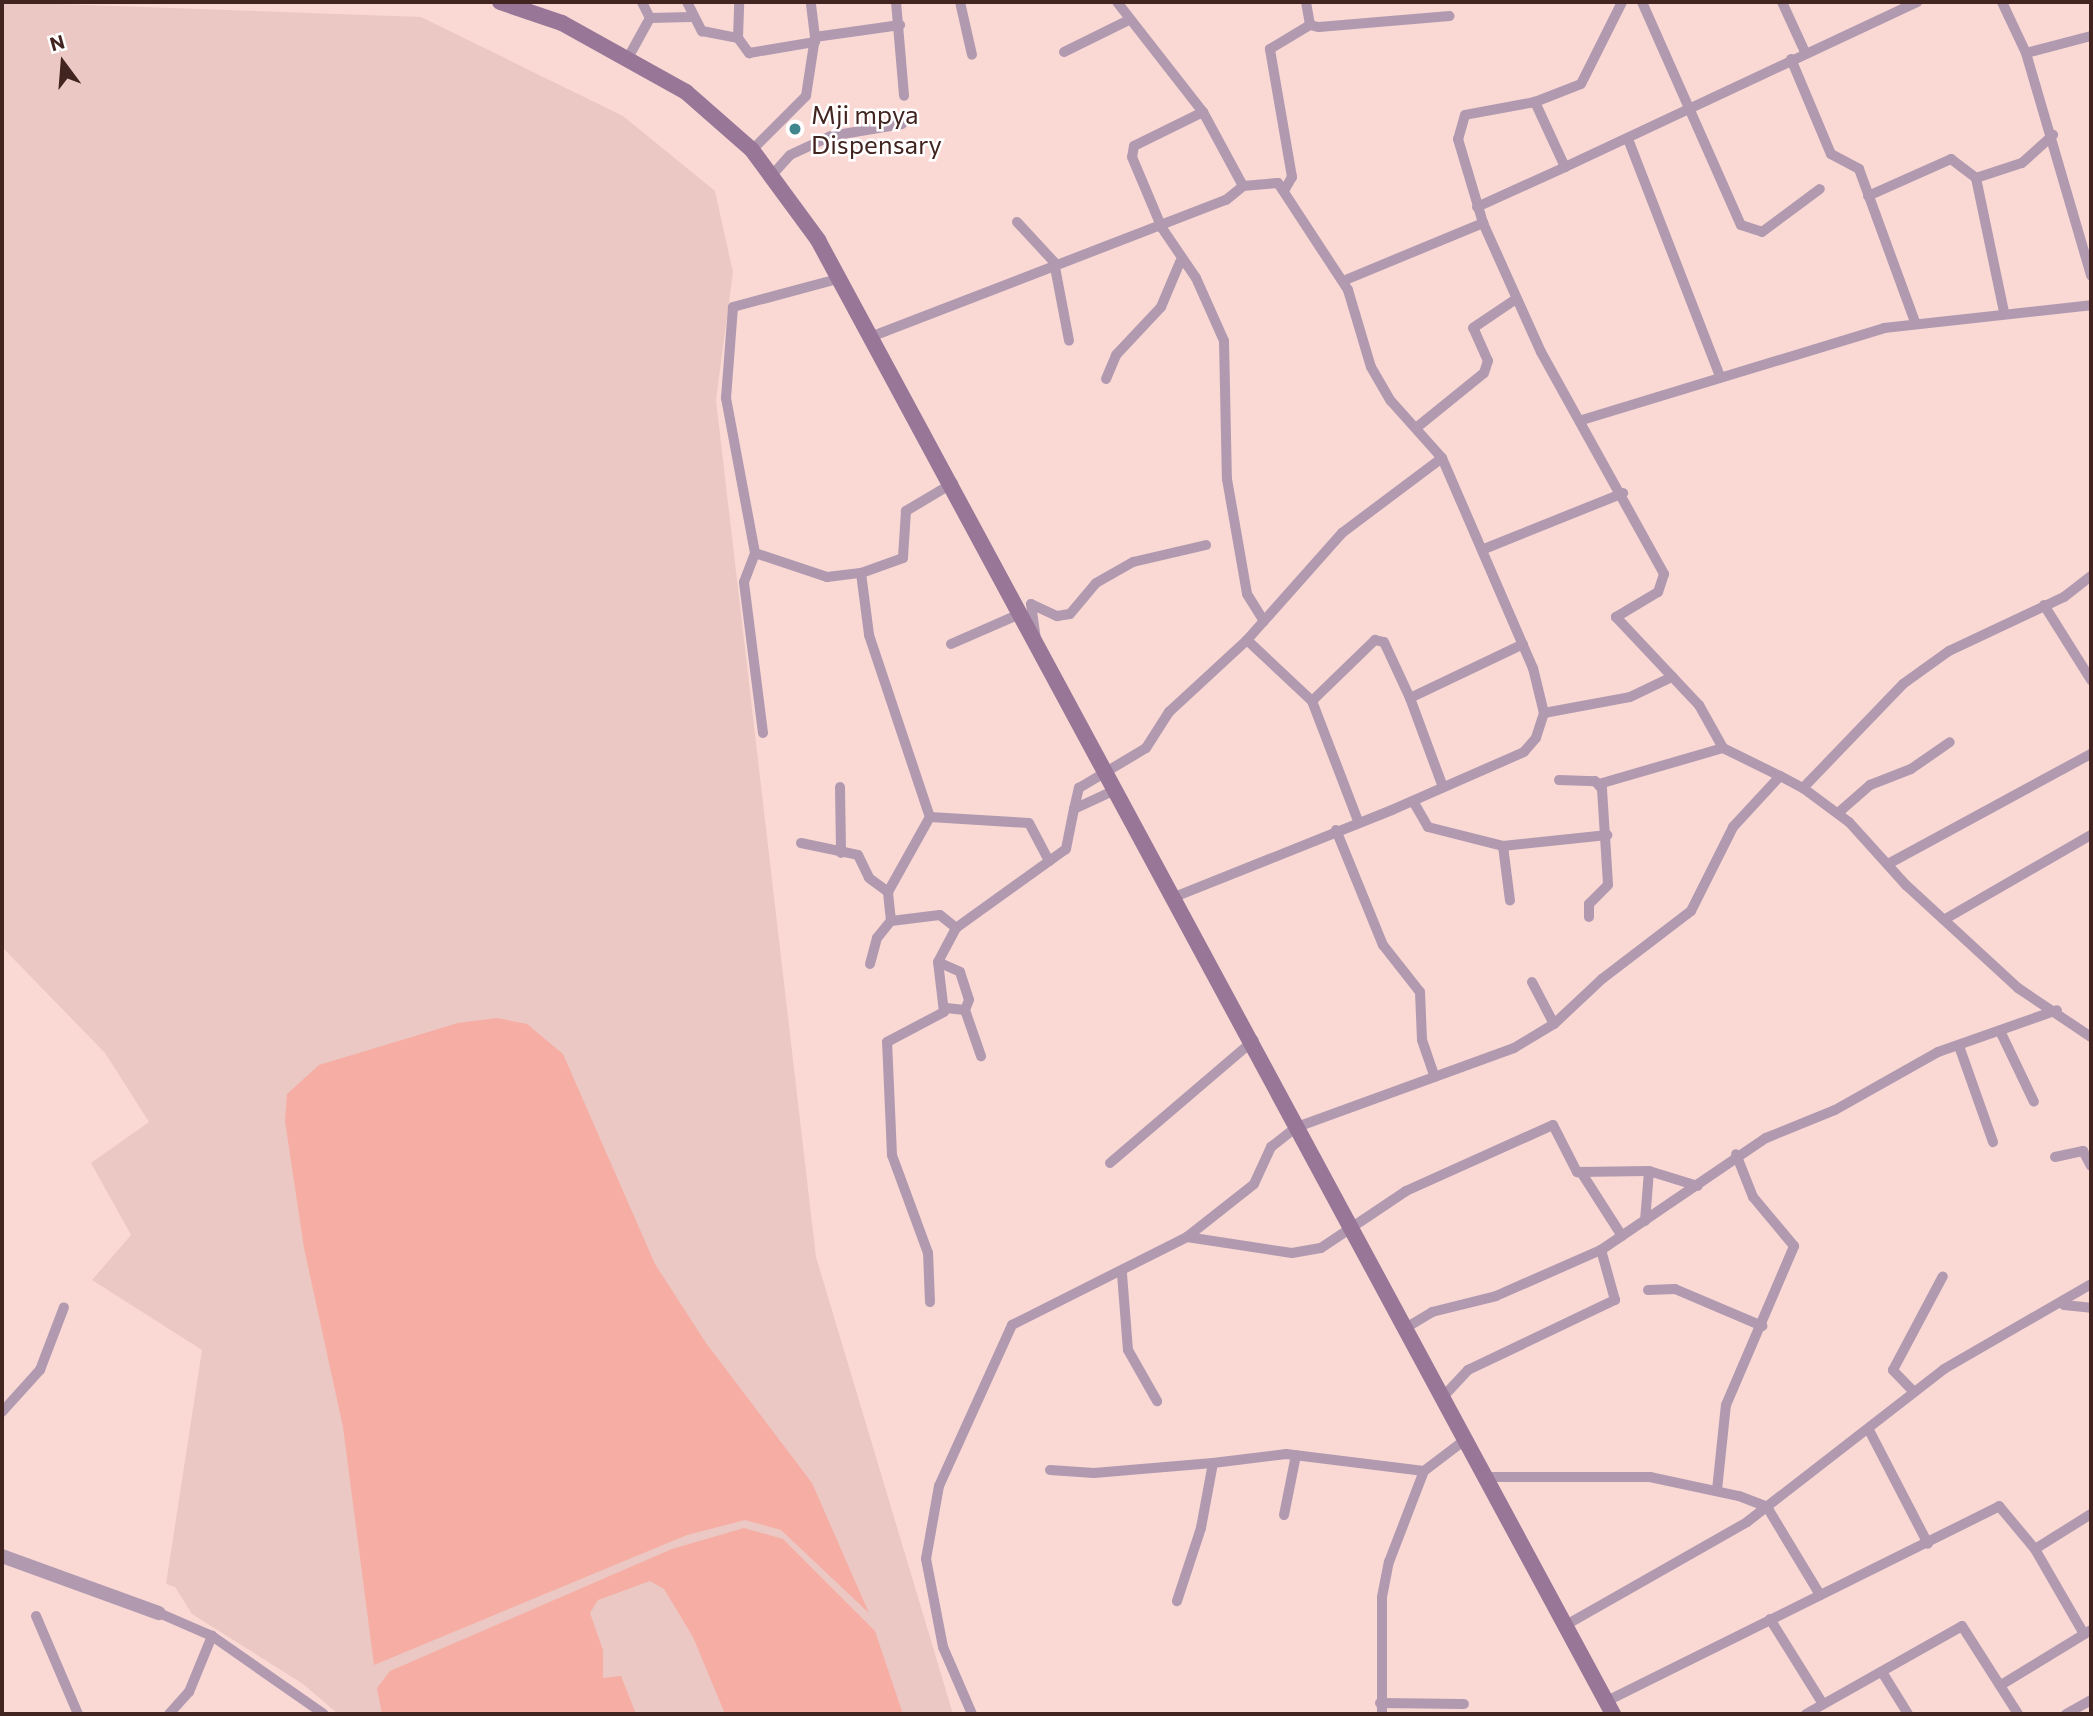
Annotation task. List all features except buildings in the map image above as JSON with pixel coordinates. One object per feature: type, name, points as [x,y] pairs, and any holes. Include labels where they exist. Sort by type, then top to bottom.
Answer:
[{"type":"main road","points":[[500,2],[629,56],[686,92],[752,150],[773,174],[841,278],[1254,1040],[1462,1442],[1484,1477],[1610,1708]]},
{"type":"street","points":[[642,2],[650,18]]},
{"type":"street","points":[[687,2],[691,17],[711,37],[738,38]]},
{"type":"street","points":[[739,2],[738,38],[749,53],[900,25]]},
{"type":"street","points":[[752,150],[806,96],[815,40],[811,2]]},
{"type":"street","points":[[896,2],[904,96]]},
{"type":"street","points":[[960,2],[972,55]]},
{"type":"street","points":[[1117,2],[1127,21],[1203,112],[1243,186]]},
{"type":"street","points":[[1306,2],[1310,26]]},
{"type":"street","points":[[1622,2],[1581,84],[1535,102],[1481,110],[1457,123],[1477,207],[1516,299],[1623,493],[1665,584],[1616,617],[1699,705],[1723,748],[1803,788],[1838,813],[2018,988],[2057,1010],[2091,1037]]},
{"type":"street","points":[[1642,2],[1748,231],[1762,232],[1820,190]]},
{"type":"street","points":[[1782,2],[1805,52]]},
{"type":"street","points":[[1477,207],[1693,109],[1805,52],[1917,2]]},
{"type":"street","points":[[2002,2],[2033,71],[2091,276]]},
{"type":"street","points":[[1285,189],[1292,177],[1270,49],[1310,26],[1450,16]]},
{"type":"street","points":[[650,18],[691,17]]},
{"type":"street","points":[[629,56],[650,18]]},
{"type":"street","points":[[1064,51],[1127,21]]},
{"type":"street","points":[[2026,52],[2044,51],[2091,36]]},
{"type":"street","points":[[2033,71],[2044,51]]},
{"type":"street","points":[[1791,59],[1831,153],[1859,169],[1915,322]]},
{"type":"street","points":[[1535,102],[1565,167]]},
{"type":"street","points":[[1203,112],[1134,146],[1132,156],[1159,222],[1180,262],[1196,278],[1224,341],[1227,479],[1247,594],[1264,621]]},
{"type":"street","points":[[773,174],[790,155],[831,135],[902,124]]},
{"type":"street","points":[[1976,178],[2022,163],[2053,135]]},
{"type":"street","points":[[1628,139],[1719,374]]},
{"type":"street","points":[[1868,195],[1951,159],[1976,178],[2004,312]]},
{"type":"street","points":[[873,335],[1054,262],[1226,200],[1243,186],[1264,181],[1285,189],[1300,222],[1343,281],[1371,367],[1442,458],[1484,550],[1522,644],[1544,713],[1524,752],[1413,801],[1175,897]]},
{"type":"street","points":[[1017,222],[1054,262],[1069,341]]},
{"type":"street","points":[[1343,281],[1483,223]]},
{"type":"street","points":[[1106,379],[1116,355],[1161,307],[1180,262]]},
{"type":"street","points":[[763,733],[744,582],[755,552],[726,398],[733,307],[841,278]]},
{"type":"street","points":[[1416,428],[1484,373],[1488,362],[1473,328],[1516,299]]},
{"type":"street","points":[[1582,420],[1719,374],[1915,322],[2091,305]]},
{"type":"street","points":[[946,1008],[938,962],[957,928],[1066,849],[1079,788],[1146,748],[1169,712],[1247,640],[1357,519],[1442,458]]},
{"type":"street","points":[[755,552],[827,577],[861,573],[903,558],[906,511],[954,483]]},
{"type":"street","points":[[1484,550],[1623,493]]},
{"type":"street","points":[[1036,640],[1031,604],[1057,616],[1070,614],[1096,583],[1133,562],[1206,545]]},
{"type":"street","points":[[861,573],[869,635],[930,817],[888,892],[891,921]]},
{"type":"street","points":[[1803,788],[1903,684],[1949,651],[2044,605],[2091,576]]},
{"type":"street","points":[[2044,605],[2091,680]]},
{"type":"street","points":[[951,644],[1022,614]]},
{"type":"street","points":[[1247,640],[1312,701],[1358,821]]},
{"type":"street","points":[[1312,701],[1375,640],[1384,642],[1410,698],[1443,787]]},
{"type":"street","points":[[1410,698],[1522,644]]},
{"type":"street","points":[[1544,713],[1630,697],[1672,677]]},
{"type":"street","points":[[1838,813],[1870,785],[1911,769],[1950,742]]},
{"type":"street","points":[[1559,780],[1599,784],[1723,748]]},
{"type":"street","points":[[1888,864],[2091,754]]},
{"type":"street","points":[[972,1714],[943,1647],[928,1588],[939,1486],[1012,1325],[1122,1274],[1187,1237],[1254,1184],[1271,1147],[1297,1127],[1514,1048],[1554,1024],[1602,979],[1691,911],[1733,827],[1780,776]]},
{"type":"street","points":[[1589,917],[1589,904],[1608,885],[1607,835],[1599,784]]},
{"type":"street","points":[[840,787],[841,853]]},
{"type":"street","points":[[1074,809],[1117,789]]},
{"type":"street","points":[[1413,801],[1427,827],[1503,846],[1607,835]]},
{"type":"street","points":[[930,817],[1028,823],[1049,862]]},
{"type":"street","points":[[1336,830],[1383,944],[1420,992],[1422,1040],[1436,1077]]},
{"type":"street","points":[[1947,918],[2091,835]]},
{"type":"street","points":[[801,843],[858,855],[869,878],[888,892]]},
{"type":"street","points":[[1503,846],[1510,901]]},
{"type":"street","points":[[870,964],[877,937],[891,921],[940,915],[957,928]]},
{"type":"street","points":[[938,962],[960,972],[969,1000],[965,1010],[981,1056]]},
{"type":"street","points":[[1532,982],[1554,1024]]},
{"type":"street","points":[[930,1303],[928,1253],[892,1155],[886,1053],[892,1036],[946,1008],[965,1010]]},
{"type":"street","points":[[1404,1329],[1432,1312],[1496,1296],[1601,1250],[1698,1186],[1736,1154],[1959,1046],[2001,1033],[2057,1010]]},
{"type":"street","points":[[2001,1033],[2034,1102]]},
{"type":"street","points":[[1110,1163],[1254,1040]]},
{"type":"street","points":[[1959,1046],[1993,1142]]},
{"type":"street","points":[[1187,1237],[1292,1252],[1321,1248],[1353,1231],[1406,1191],[1553,1125],[1622,1236]]},
{"type":"street","points":[[2055,1157],[2084,1151],[2091,1166]]},
{"type":"street","points":[[1717,1490],[1726,1405],[1794,1246],[1753,1197],[1736,1154]]},
{"type":"street","points":[[1581,1172],[1649,1171],[1698,1186]]},
{"type":"street","points":[[1645,1221],[1649,1171]]},
{"type":"street","points":[[1441,1399],[1468,1370],[1615,1300],[1601,1250]]},
{"type":"street","points":[[1122,1274],[1128,1350],[1157,1401]]},
{"type":"street","points":[[1913,1391],[1893,1370],[1943,1276]]},
{"type":"street","points":[[1566,1625],[1767,1507],[1869,1430],[1913,1391],[2064,1305],[2091,1284]]},
{"type":"street","points":[[1648,1290],[1675,1289],[1762,1326]]},
{"type":"street","points":[[2064,1305],[2091,1308]]},
{"type":"street","points":[[2,1412],[40,1370],[64,1307]]},
{"type":"street","points":[[1869,1430],[1928,1544]]},
{"type":"street","points":[[1462,1442],[1424,1471],[1381,1597],[1381,1709],[1464,1704]]},
{"type":"street","points":[[1051,1470],[1213,1463],[1296,1455],[1424,1471]]},
{"type":"street","points":[[1284,1515],[1296,1455]]},
{"type":"street","points":[[1177,1601],[1201,1528],[1213,1463]]},
{"type":"street","points":[[1484,1477],[1650,1477],[1717,1490],[1767,1507],[1820,1594]]},
{"type":"street","points":[[1610,1708],[1770,1619],[2003,1507],[2035,1549],[2088,1632],[2001,1685]]},
{"type":"street","points":[[2035,1549],[2091,1514]]},
{"type":"street","points":[[2,1556],[159,1613],[212,1636],[323,1714]]},
{"type":"street","points":[[36,1616],[78,1714]]},
{"type":"street","points":[[1770,1619],[1823,1704]]},
{"type":"street","points":[[1806,1714],[1962,1626],[2018,1714]]},
{"type":"street","points":[[169,1714],[189,1692],[212,1636]]},
{"type":"street","points":[[1882,1672],[1908,1714]]},
{"type":"street","points":[[2066,1714],[2091,1700]]},
{"type":"shaded area","points":[[2,2],[421,17],[623,116],[715,191],[733,272],[716,400],[816,1257],[953,1714],[338,1714],[303,1684],[192,1614],[175,1587],[166,1584],[202,1350],[92,1280],[131,1235],[91,1163],[149,1122],[105,1053],[2,947]]},
{"type":"shaded area","points":[[497,1018],[527,1024],[563,1054],[655,1264],[706,1343],[812,1483],[869,1613],[781,1530],[745,1520],[687,1535],[374,1665],[343,1427],[304,1248],[285,1121],[287,1094],[319,1065],[458,1023]]},
{"type":"shaded area","points":[[744,1528],[783,1539],[875,1631],[903,1714],[725,1714],[693,1637],[664,1589],[650,1581],[598,1600],[590,1613],[603,1650],[603,1678],[621,1676],[636,1714],[382,1714],[377,1688],[390,1671],[672,1549]]},
{"type":"place","name":"Mji mpya Dispensary","points":[[795,129]]}]
